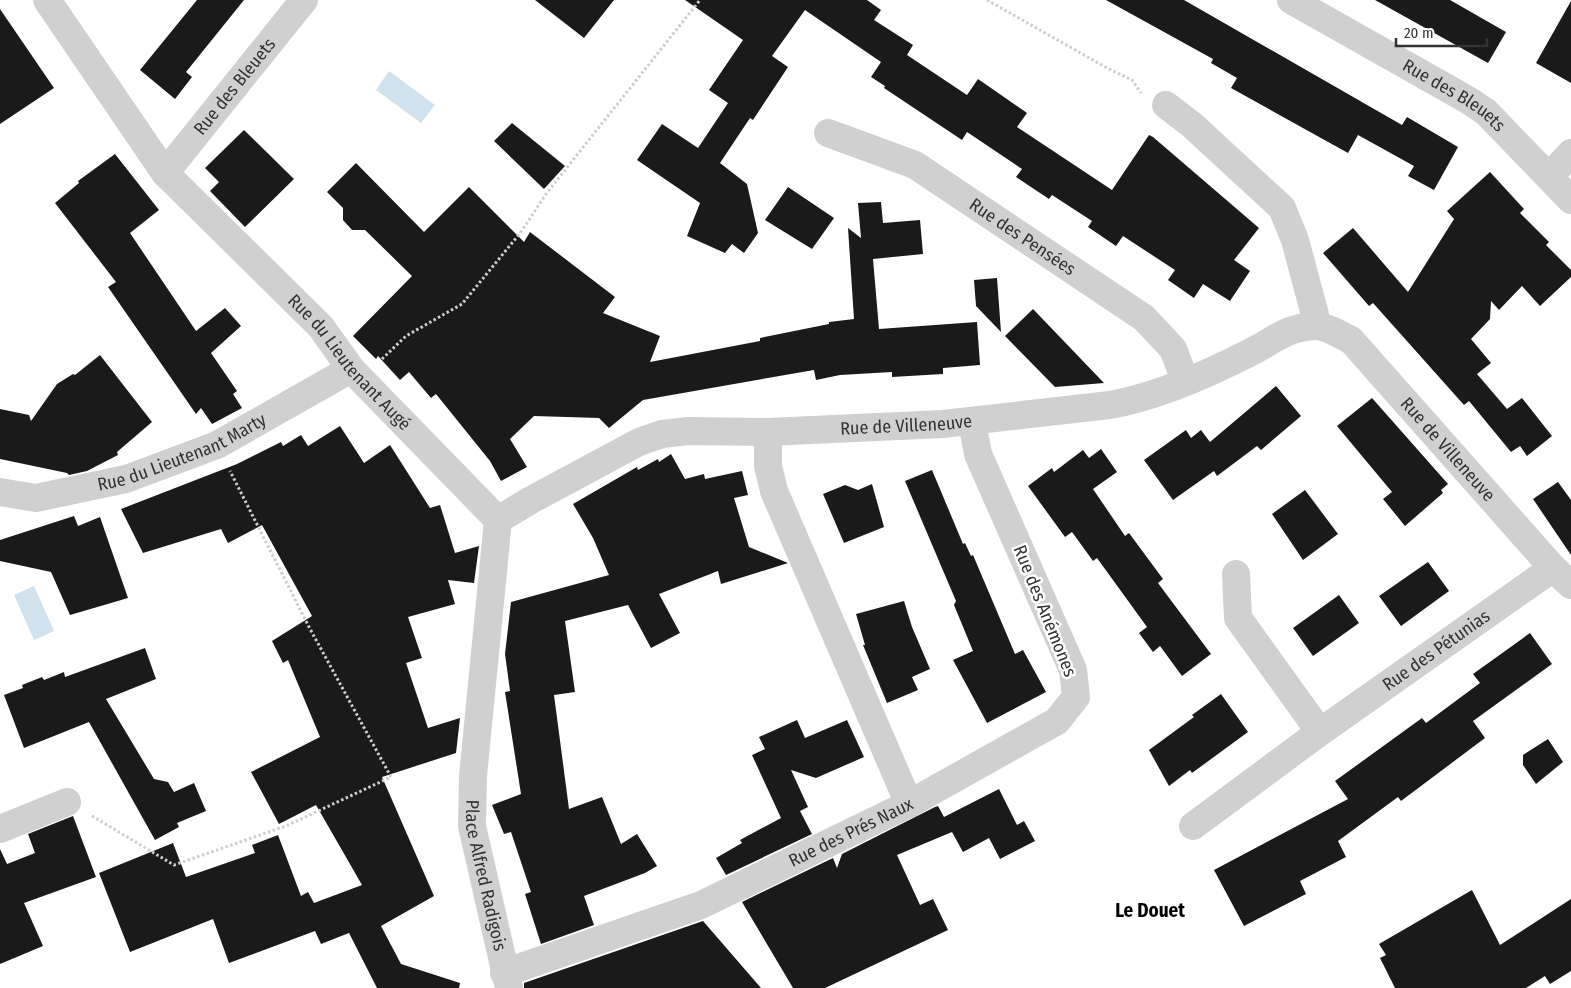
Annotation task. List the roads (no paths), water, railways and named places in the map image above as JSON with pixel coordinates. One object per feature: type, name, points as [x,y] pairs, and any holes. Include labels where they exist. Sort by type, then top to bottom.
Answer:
[{"type":"street","name":"Rue du Lieutenant Augé","points":[[47,0],[166,173],[321,327],[357,374],[498,520]]},
{"type":"street","name":"Rue des Bleuets","points":[[166,173],[304,0]]},
{"type":"street","name":"Rue des Bleuets","points":[[1291,0],[1486,112],[1571,200]]},
{"type":"street","points":[[1166,105],[1192,126],[1282,208],[1295,240],[1318,326]]},
{"type":"street","name":"Rue des Pensées","points":[[828,133],[915,165],[1144,318],[1173,349],[1185,380]]},
{"type":"street","points":[[1549,177],[1571,153]]},
{"type":"street","name":"Rue de Villeneuve","points":[[498,520],[531,500],[639,442],[662,434],[688,431],[768,432],[972,422],[1129,402],[1250,353],[1287,331],[1318,326],[1352,340],[1562,576]]},
{"type":"street","name":"Rue du Lieutenant Marty","points":[[0,492],[36,498],[118,481],[217,445],[357,374]]},
{"type":"street","name":"Rue des Anémones","points":[[909,804],[1057,721],[1076,697],[1072,670],[978,454],[972,422]]},
{"type":"street","name":"Rue des Prés Naux","points":[[507,980],[701,905],[909,804],[774,491],[768,466],[768,432]]},
{"type":"street","name":"Place Alfred Radigois","points":[[498,520],[465,776],[472,826],[507,980]]},
{"type":"street","points":[[1236,574],[1238,618],[1320,732]]},
{"type":"street","name":"Rue des Pétunias","points":[[1193,826],[1320,732],[1562,576]]},
{"type":"street","points":[[0,829],[67,802]]},
{"type":"water","points":[[389,71],[435,105],[421,123],[376,90]]},
{"type":"water","points":[[34,586],[54,631],[34,640],[14,595]]},
{"type":"district","name":"Le Douet","points":[[1150,910]]}]
